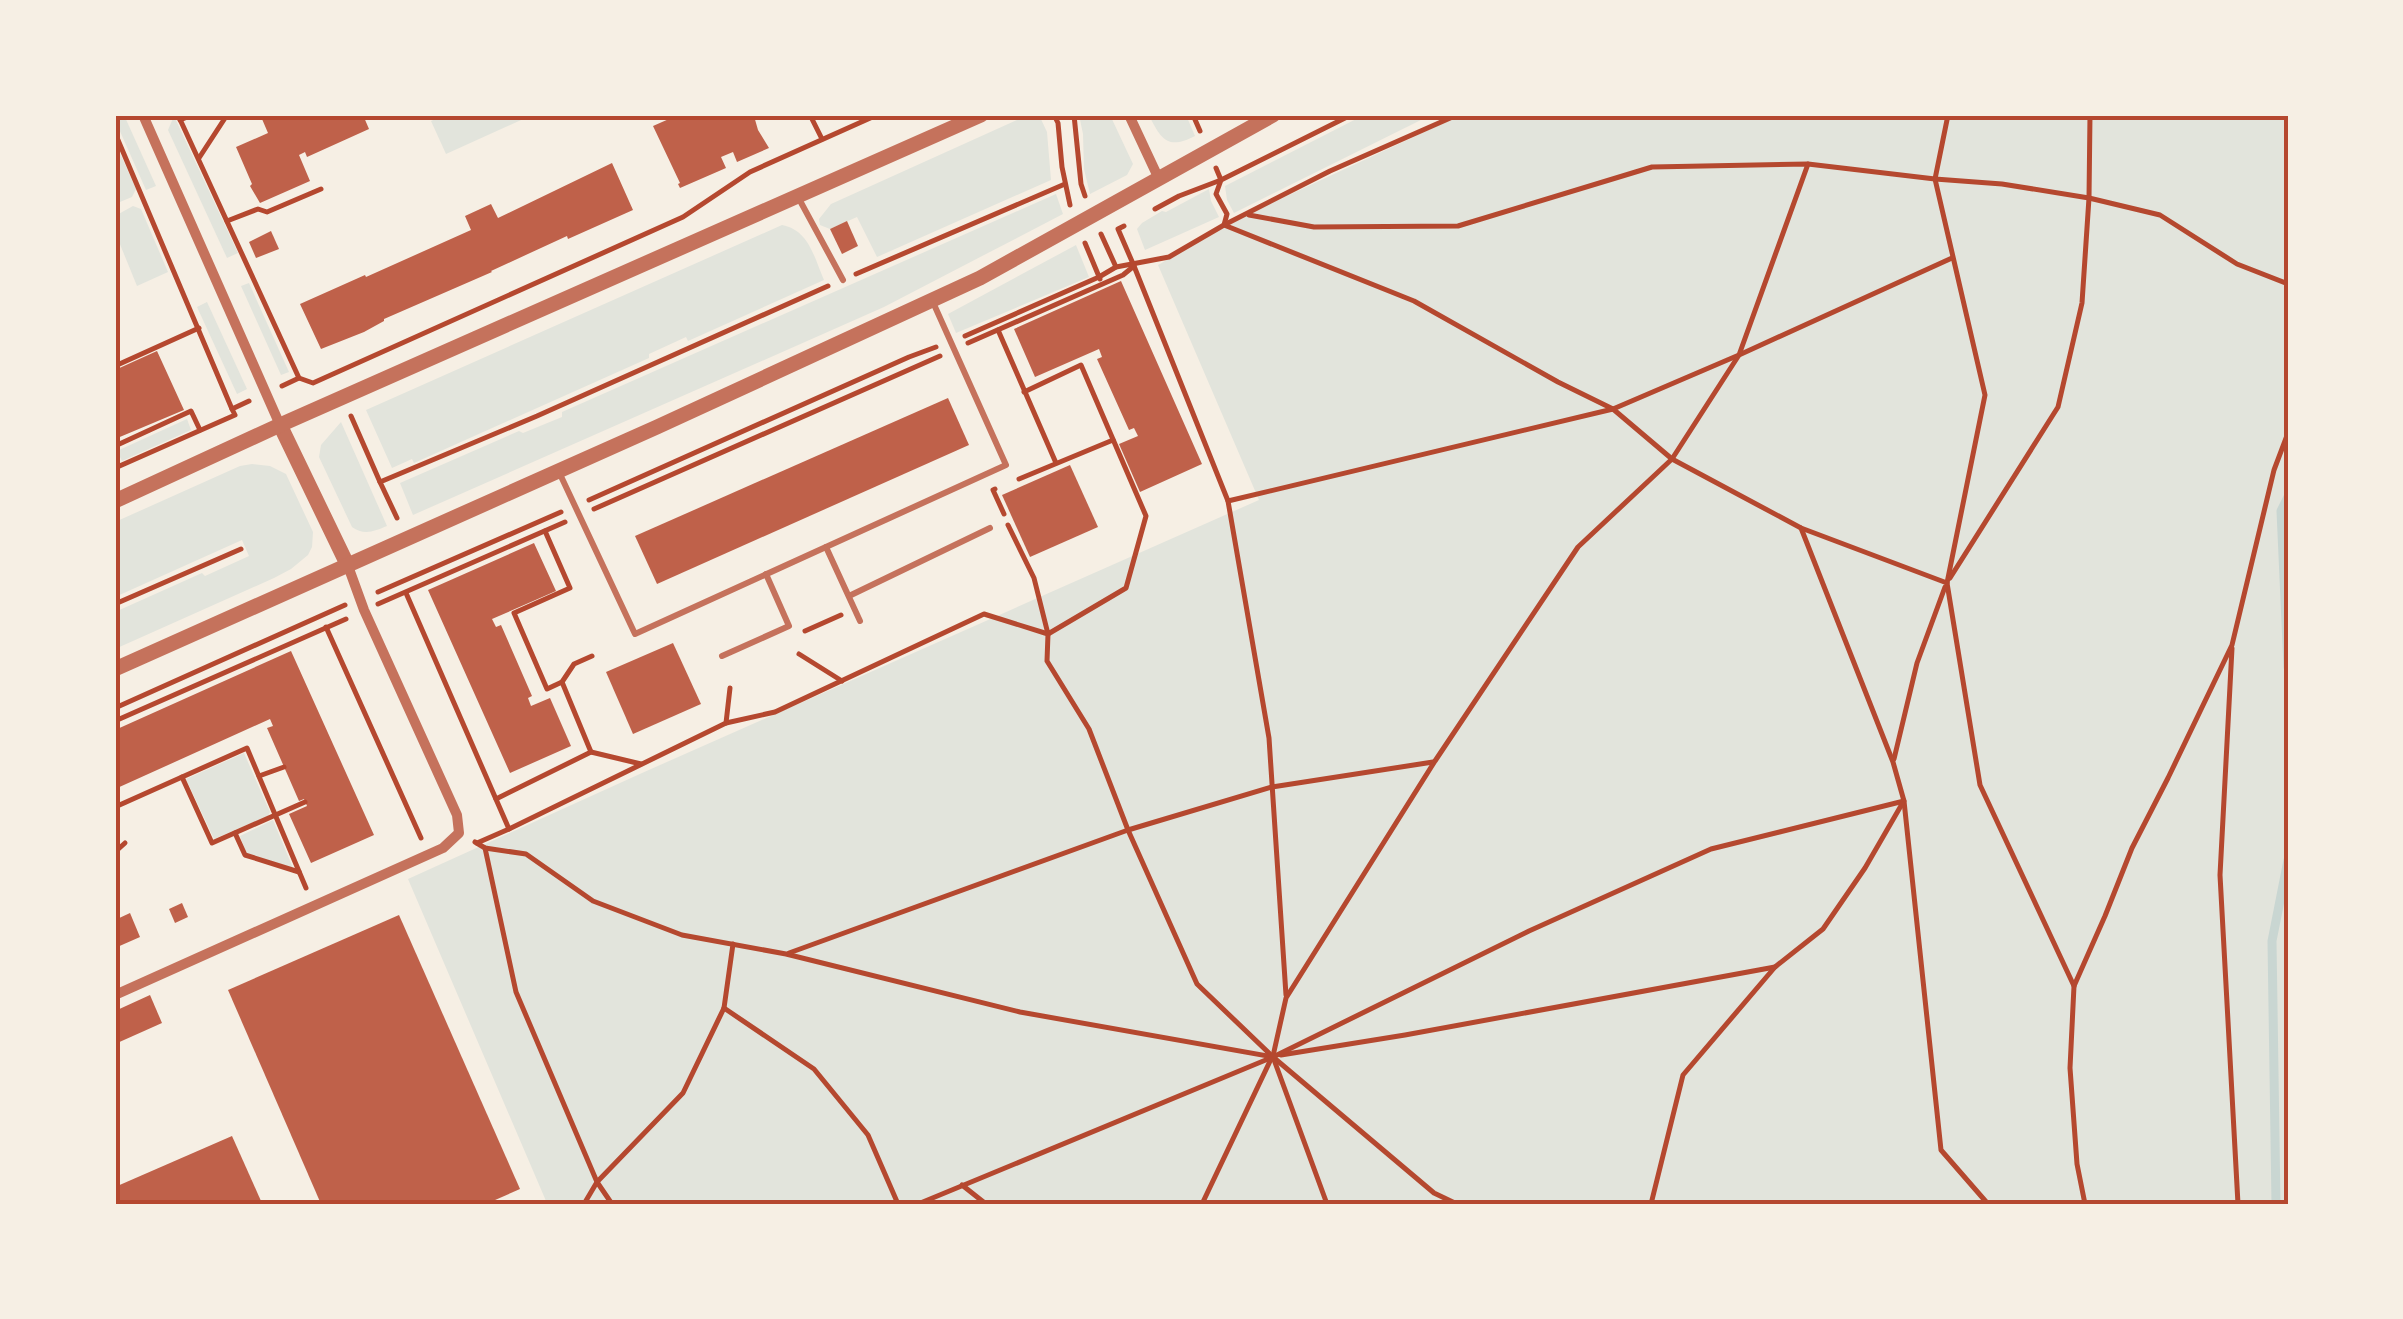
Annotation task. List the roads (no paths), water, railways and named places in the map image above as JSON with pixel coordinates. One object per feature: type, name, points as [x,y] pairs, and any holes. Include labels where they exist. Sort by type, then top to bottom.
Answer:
[{"type":"street","points":[[115,995],[443,848],[459,833],[456,815],[348,566],[280,425],[143,115]]},
{"type":"street","points":[[115,500],[981,115]]},
{"type":"street","points":[[1128,115],[1158,177]]},
{"type":"street","points":[[115,669],[932,300],[1010,262],[1273,115]]},
{"type":"lane","points":[[798,196],[843,280]]},
{"type":"lane","points":[[558,471],[635,634],[1006,465],[932,300]]},
{"type":"lane","points":[[849,596],[990,528]]},
{"type":"lane","points":[[826,547],[860,621]]},
{"type":"lane","points":[[722,656],[790,626],[766,574]]},
{"type":"waterway","points":[[2288,497],[2281,511],[2288,667]]},
{"type":"waterway","points":[[2276,1204],[2272,941],[2288,860]]}]
